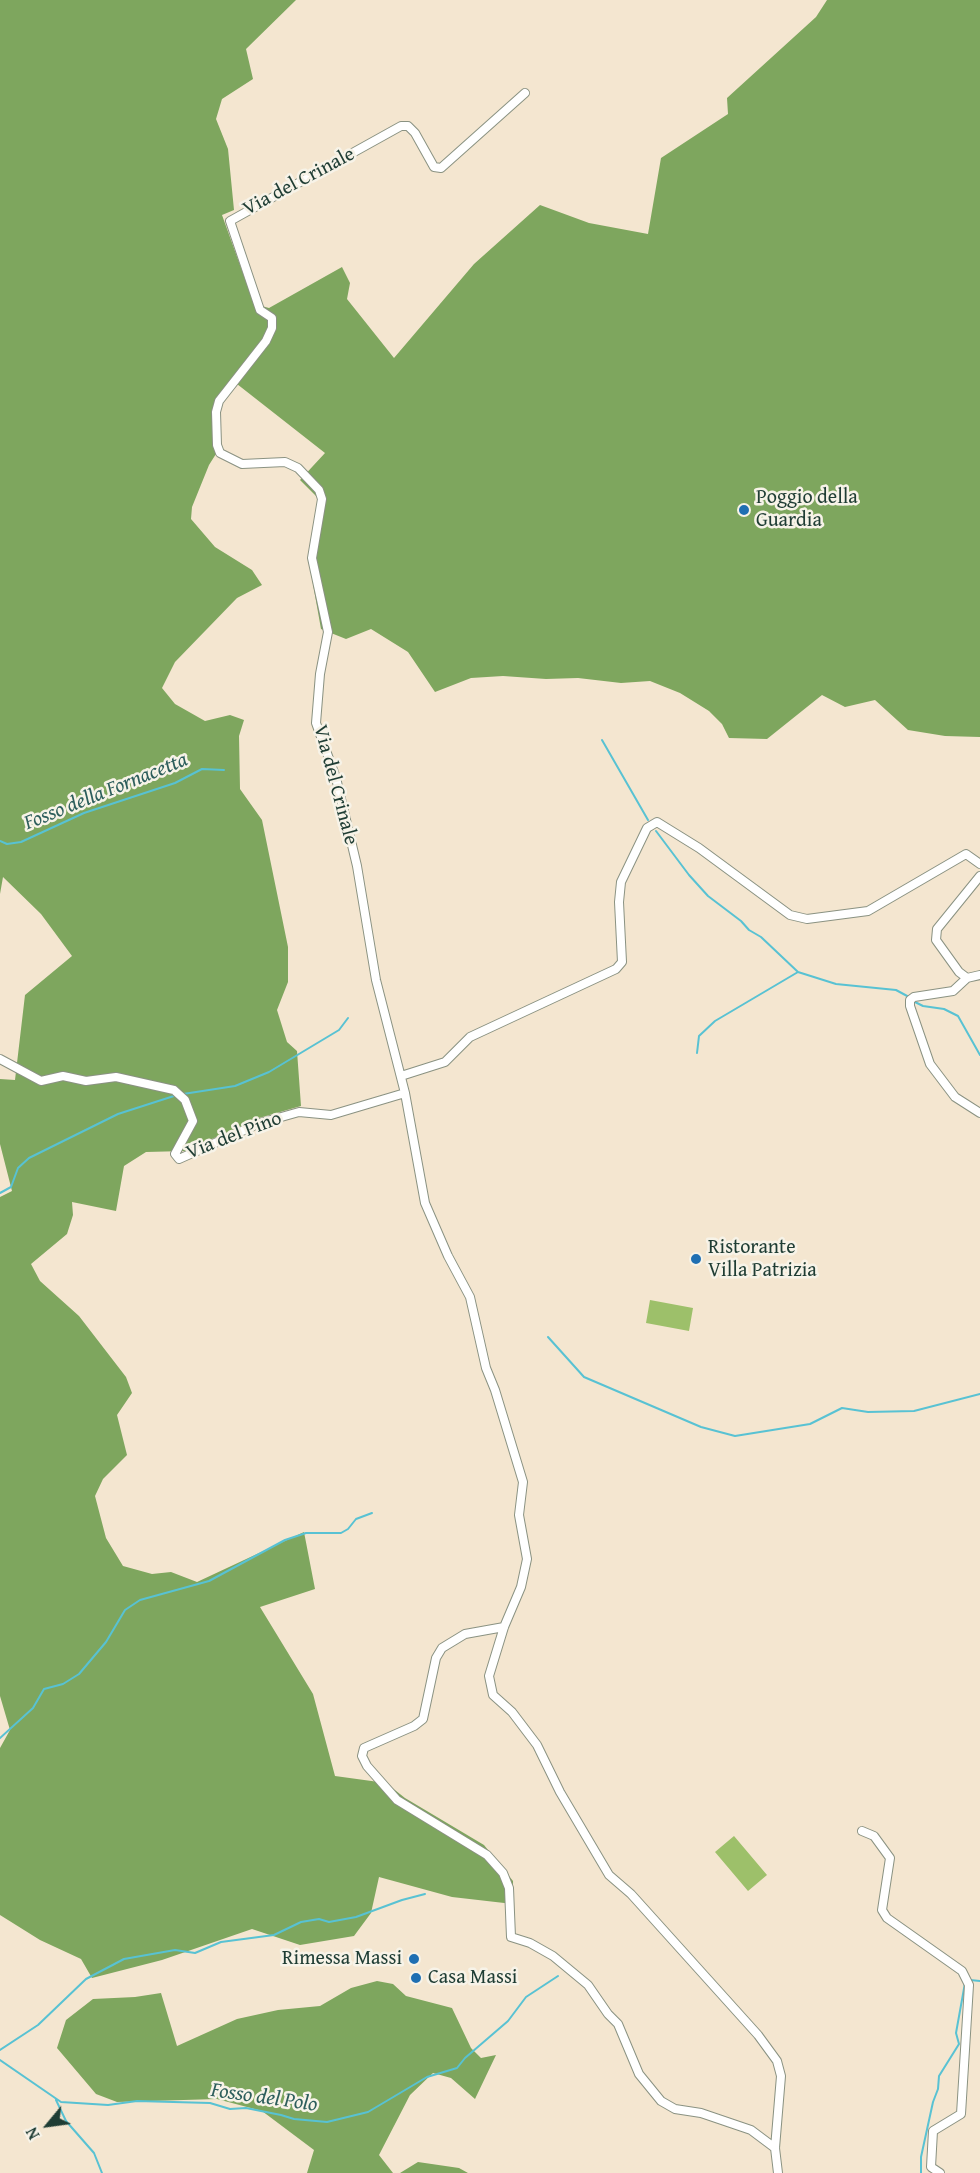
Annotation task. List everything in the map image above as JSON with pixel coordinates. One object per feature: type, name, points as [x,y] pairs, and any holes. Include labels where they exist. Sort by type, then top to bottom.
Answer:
[{"type":"street","name":"Via del Crinale","points":[[525,93],[441,168],[434,167],[415,133],[408,126],[401,126],[230,221],[260,310],[272,318],[272,328],[266,341],[219,401],[216,412],[217,445],[220,453],[242,464],[285,462],[298,468],[319,490],[322,498],[312,558],[328,632],[320,674],[316,723],[336,778],[357,866],[376,980],[405,1093],[425,1203],[448,1256],[470,1297],[486,1368],[523,1482],[519,1515],[527,1559],[521,1587],[504,1627],[489,1676],[493,1695],[512,1712],[537,1745],[560,1792],[609,1875],[631,1894],[758,2035],[777,2061],[781,2076],[775,2148],[778,2173]]},
{"type":"street","points":[[401,1076],[445,1062],[470,1037],[616,969],[622,962],[619,902],[621,882],[647,828],[657,822],[790,915],[807,919],[868,911],[966,854],[980,864]]},
{"type":"street","points":[[967,978],[951,963],[936,940],[937,929],[980,876]]},
{"type":"street","points":[[980,975],[967,978],[953,991],[914,997],[910,1000],[930,1064],[955,1096],[980,1113]]},
{"type":"street","name":"Via del Pino","points":[[0,1059],[41,1081],[63,1076],[86,1080],[116,1077],[174,1089],[185,1100],[193,1121],[176,1154],[179,1159],[260,1124],[299,1112],[331,1114],[405,1093]]},
{"type":"street","points":[[504,1627],[465,1634],[442,1648],[436,1658],[423,1719],[414,1726],[364,1748],[362,1756],[366,1766],[397,1800],[487,1855],[503,1873],[509,1888],[511,1937],[530,1943],[553,1956],[588,1985],[618,2024],[639,2074],[656,2096],[675,2109],[701,2113],[751,2130],[775,2148]]},
{"type":"street","points":[[862,1831],[874,1836],[890,1858],[882,1910],[887,1918],[962,1971],[969,1985],[961,2114],[933,2131],[931,2167],[940,2173]]},
{"type":"green space","points":[[0,0],[296,0],[246,49],[253,79],[222,99],[216,119],[228,149],[234,210],[222,215],[254,304],[269,308],[342,267],[350,283],[347,299],[394,358],[474,264],[540,205],[589,223],[648,234],[661,158],[728,114],[727,98],[816,17],[827,0],[980,0],[980,737],[945,736],[908,730],[875,700],[845,707],[822,695],[767,739],[729,738],[722,724],[709,711],[680,693],[650,681],[621,683],[578,678],[546,679],[503,676],[471,678],[435,692],[408,652],[371,629],[346,639],[321,629],[308,556],[320,500],[300,480],[325,453],[237,384],[222,401],[218,411],[221,446],[209,465],[192,507],[191,519],[215,547],[252,570],[262,585],[237,598],[175,662],[162,688],[175,704],[205,721],[230,715],[244,720],[239,736],[240,789],[262,820],[288,947],[288,982],[277,1010],[287,1042],[297,1051],[301,1106],[259,1118],[185,1151],[146,1152],[124,1166],[116,1211],[72,1202],[73,1215],[67,1234],[31,1264],[40,1281],[79,1316],[126,1377],[132,1393],[117,1415],[127,1455],[103,1479],[95,1496],[106,1538],[123,1566],[152,1574],[171,1572],[197,1582],[304,1532],[315,1589],[260,1607],[313,1694],[335,1776],[386,1783],[405,1798],[484,1845],[513,1881],[513,1904],[452,1897],[379,1877],[371,1913],[354,1936],[300,1945],[252,1929],[162,1960],[92,1978],[81,1959],[40,1940],[0,1915],[0,1748],[10,1730],[0,1696],[0,1197],[12,1191],[0,1144],[0,1079],[15,1080],[25,995],[72,956],[41,914],[3,877],[0,894]]},
{"type":"green space","points":[[650,1300],[693,1308],[689,1331],[646,1323]]},
{"type":"green space","points":[[734,1836],[767,1875],[748,1891],[715,1852]]},
{"type":"green space","points":[[377,1981],[393,1984],[406,1996],[452,2008],[471,2048],[481,2058],[496,2055],[475,2099],[451,2078],[433,2073],[410,2095],[379,2155],[393,2173],[307,2173],[314,2150],[262,2111],[217,2099],[117,2102],[96,2094],[57,2048],[66,2020],[93,1999],[161,1993],[177,2046],[237,2019],[278,2010],[320,2006],[351,1988]]},
{"type":"green space","points":[[418,2162],[459,2168],[468,2173],[400,2173]]},
{"type":"waterway","points":[[602,740],[648,820]]},
{"type":"waterway","name":"Fosso della Fornacetta","points":[[0,841],[7,844],[21,842],[84,813],[175,783],[202,769],[224,770]]},
{"type":"waterway","points":[[656,831],[708,896],[741,921],[749,930],[761,937],[798,972],[836,984],[896,990],[909,997]]},
{"type":"waterway","points":[[697,1053],[699,1036],[715,1021],[798,972]]},
{"type":"waterway","points":[[913,1001],[923,1006],[944,1009],[958,1016],[980,1055]]},
{"type":"waterway","points":[[183,1094],[235,1086],[269,1072],[339,1030],[348,1018]]},
{"type":"waterway","points":[[0,1193],[11,1187],[18,1168],[29,1158],[118,1114],[177,1095]]},
{"type":"waterway","points":[[548,1337],[584,1377],[701,1427],[735,1436],[810,1424],[842,1408],[868,1412],[914,1411],[980,1394]]},
{"type":"waterway","points":[[0,1738],[33,1708],[44,1689],[63,1684],[79,1674],[106,1642],[125,1610],[140,1600],[209,1581],[285,1540],[306,1533],[341,1533],[348,1529],[356,1519],[372,1513]]},
{"type":"waterway","points":[[0,2050],[38,2025],[86,1979],[124,1959],[175,1950],[195,1953],[221,1942],[274,1935],[301,1922],[319,1919],[329,1922],[356,1917],[425,1894]]},
{"type":"waterway","name":"Fosso del Polo","points":[[0,2060],[61,2102],[108,2105],[137,2101],[210,2103],[230,2109],[246,2108],[294,2119],[327,2122],[368,2112],[427,2077],[457,2068],[465,2058],[508,2021],[526,1997],[558,1976]]},
{"type":"waterway","points":[[970,1980],[980,1981]]},
{"type":"waterway","points":[[921,2173],[921,2157],[938,2089],[939,2076],[959,2044],[956,2033],[965,1983]]},
{"type":"waterway","points":[[56,2100],[66,2121],[94,2153],[102,2173]]},
{"type":"place","name":"Poggio della Guardia","points":[[744,510]]},
{"type":"place","name":"Ristorante Villa Patrizia","points":[[696,1259]]},
{"type":"place","name":"Rimessa Massi","points":[[414,1959]]},
{"type":"place","name":"Casa Massi","points":[[416,1978]]}]
